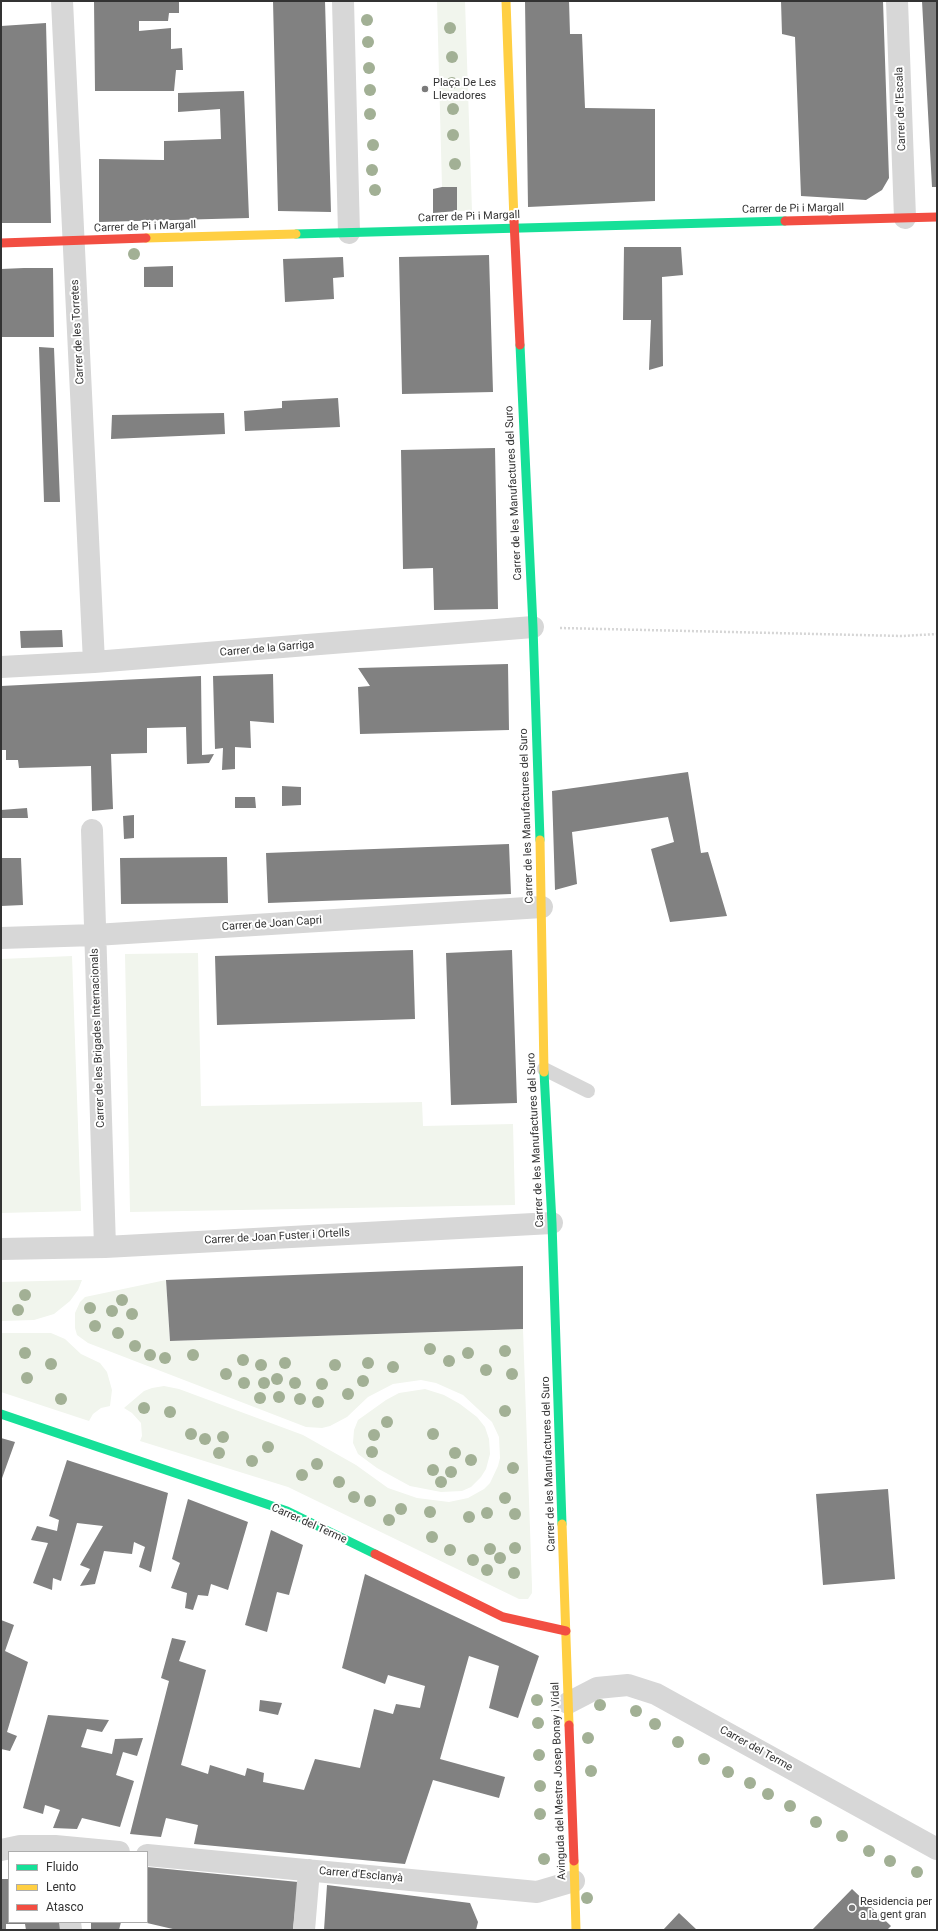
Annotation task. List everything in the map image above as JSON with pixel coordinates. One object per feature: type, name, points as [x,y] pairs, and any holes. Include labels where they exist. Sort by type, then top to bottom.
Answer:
[{"type":"street","name":"Carrer de les Torretes","points":[[62,1],[94,662]]},
{"type":"street","points":[[343,1],[349,233]]},
{"type":"street","name":"Carrer de les Manufactures del Suro","points":[[506,1],[514,227],[533,627],[542,907],[544,1069],[552,1223],[566,1631]]},
{"type":"street","name":"Carrer de l'Escala","points":[[897,1],[905,218]]},
{"type":"street","name":"Carrer de Pi i Margall","points":[[1,243],[514,227],[937,217]]},
{"type":"street","name":"Carrer de la Garriga","points":[[1,667],[94,662],[533,627]]},
{"type":"street","name":"Carrer de les Brigades Internacionals","points":[[92,830],[105,1247]]},
{"type":"street","name":"Carrer de Joan Capri","points":[[1,938],[95,935],[542,907]]},
{"type":"street","name":"Carrer de Joan Fuster i Ortells","points":[[1,1249],[105,1247],[552,1223]]},
{"type":"street","name":"Carrer del Terme","points":[[1,1414],[287,1511],[503,1617],[566,1631]]},
{"type":"street","name":"Avinguda del Mestre Josep Bonay i Vidal","points":[[566,1631],[576,1930]]},
{"type":"street","name":"Carrer del Terme","points":[[568,1703],[597,1688],[628,1685],[656,1694],[937,1849]]},
{"type":"street","points":[[1,1850],[20,1846],[92,1851]]},
{"type":"street","name":"Carrer d'Esclanyà","points":[[148,1855],[537,1892],[574,1881]]},
{"type":"street","points":[[304,1930],[309,1870]]},
{"type":"lane","points":[[544,1069],[588,1091]]},
{"type":"path","points":[[533,627],[894,636],[937,634]]},
{"type":"shaded area","points":[[437,1],[465,1],[472,211],[457,211],[457,187],[442,187]]},
{"type":"shaded area","points":[[198,953],[201,1106],[422,1102],[423,1126],[513,1124],[515,1205],[130,1212],[125,954]]},
{"type":"shaded area","points":[[72,956],[81,1211],[1,1213],[1,959]]},
{"type":"shaded area","points":[[82,1280],[78,1290],[70,1301],[54,1314],[34,1320],[1,1321],[1,1282]]},
{"type":"shaded area","points":[[166,1280],[170,1341],[523,1329],[532,1586],[532,1593],[528,1599],[519,1599],[288,1487],[140,1441],[142,1436],[141,1423],[132,1413],[124,1408],[144,1391],[164,1386],[179,1389],[303,1435],[356,1465],[388,1488],[417,1498],[449,1502],[468,1498],[484,1489],[490,1483],[500,1458],[499,1437],[492,1422],[463,1395],[436,1383],[421,1380],[393,1384],[368,1397],[347,1417],[330,1426],[322,1428],[306,1427],[88,1343],[77,1335],[75,1328],[75,1313],[80,1302],[85,1297]]},
{"type":"shaded area","points":[[1,1333],[51,1333],[65,1339],[81,1354],[100,1363],[107,1372],[112,1390],[110,1406],[101,1408],[93,1414],[89,1421],[1,1392]]},
{"type":"shaded area","points":[[425,1389],[444,1395],[460,1404],[477,1417],[485,1427],[489,1439],[490,1454],[486,1469],[481,1477],[471,1487],[462,1491],[441,1492],[410,1486],[377,1468],[358,1454],[353,1443],[354,1430],[358,1420],[386,1400],[399,1393]]},
{"type":"building","points":[[94,1],[179,1],[179,13],[169,13],[168,21],[139,21],[139,31],[171,28],[171,49],[182,48],[183,70],[176,70],[174,91],[95,91]]},
{"type":"building","points":[[273,1],[325,1],[331,212],[278,211]]},
{"type":"building","points":[[525,1],[569,1],[570,34],[582,34],[585,108],[655,109],[655,201],[528,207]]},
{"type":"building","points":[[781,1],[883,1],[889,178],[882,190],[866,200],[801,196],[795,37],[782,34]]},
{"type":"building","points":[[922,1],[937,1],[937,187],[932,187]]},
{"type":"building","points":[[46,23],[51,223],[1,223],[1,26]]},
{"type":"building","points":[[244,91],[249,218],[99,222],[99,159],[164,160],[164,141],[221,139],[220,109],[178,112],[178,93]]},
{"type":"building","points":[[442,187],[457,187],[457,211],[433,213],[433,189]]},
{"type":"building","points":[[624,247],[681,247],[683,275],[662,277],[663,366],[649,370],[651,320],[623,320]]},
{"type":"building","points":[[489,255],[493,392],[402,394],[399,257]]},
{"type":"building","points":[[343,257],[344,277],[333,278],[334,299],[285,302],[283,259]]},
{"type":"building","points":[[173,266],[173,287],[144,287],[144,267]]},
{"type":"building","points":[[53,268],[54,337],[1,337],[1,269]]},
{"type":"building","points":[[39,347],[54,348],[60,502],[44,502]]},
{"type":"building","points":[[338,398],[340,427],[245,431],[244,411],[282,408],[282,401]]},
{"type":"building","points":[[224,413],[225,434],[111,439],[112,415]]},
{"type":"building","points":[[495,448],[498,609],[434,610],[433,568],[403,569],[401,450]]},
{"type":"building","points":[[62,630],[63,647],[21,648],[20,631]]},
{"type":"building","points":[[508,664],[509,730],[360,734],[358,687],[370,686],[358,668]]},
{"type":"building","points":[[273,674],[274,723],[250,721],[251,748],[235,747],[235,769],[222,770],[223,748],[215,749],[213,676]]},
{"type":"building","points":[[201,676],[202,755],[214,754],[209,763],[187,764],[186,727],[147,728],[147,753],[111,754],[113,809],[92,811],[91,766],[19,768],[18,760],[6,760],[6,750],[1,750],[1,686]]},
{"type":"building","points":[[688,772],[701,853],[708,852],[727,916],[670,922],[651,849],[674,842],[668,817],[572,832],[577,884],[555,890],[552,791]]},
{"type":"building","points":[[282,786],[301,787],[301,805],[282,806]]},
{"type":"building","points":[[235,797],[255,797],[256,808],[235,808]]},
{"type":"building","points":[[27,808],[28,818],[1,818],[1,810]]},
{"type":"building","points":[[134,815],[134,838],[124,839],[123,816]]},
{"type":"building","points":[[509,844],[511,894],[268,903],[266,853]]},
{"type":"building","points":[[227,857],[228,903],[121,904],[120,858]]},
{"type":"building","points":[[1,858],[21,858],[23,905],[1,906]]},
{"type":"building","points":[[413,950],[415,1019],[217,1025],[215,956]]},
{"type":"building","points":[[512,950],[517,1103],[451,1105],[446,953]]},
{"type":"building","points":[[523,1266],[523,1329],[170,1341],[166,1280]]},
{"type":"building","points":[[1,1438],[15,1442],[1,1481]]},
{"type":"building","points":[[67,1460],[168,1493],[151,1572],[139,1567],[145,1547],[134,1542],[132,1554],[104,1551],[95,1584],[80,1586],[90,1569],[80,1565],[103,1526],[77,1523],[61,1581],[53,1578],[52,1590],[33,1583],[48,1543],[31,1540],[37,1526],[57,1531],[59,1520],[49,1516]]},
{"type":"building","points":[[888,1489],[895,1579],[823,1585],[816,1494]]},
{"type":"building","points":[[188,1499],[248,1522],[228,1590],[211,1584],[208,1596],[198,1595],[193,1610],[185,1608],[187,1593],[171,1588],[180,1563],[172,1559]]},
{"type":"building","points":[[271,1530],[303,1545],[289,1595],[277,1592],[267,1632],[245,1625]]},
{"type":"building","points":[[365,1574],[539,1656],[518,1718],[489,1708],[499,1666],[469,1656],[440,1759],[505,1777],[499,1798],[433,1780],[405,1864],[194,1844],[198,1825],[166,1818],[161,1837],[130,1834],[169,1681],[161,1678],[172,1638],[186,1641],[179,1661],[206,1670],[181,1765],[208,1774],[210,1765],[245,1776],[247,1768],[264,1773],[263,1782],[304,1790],[315,1759],[360,1768],[374,1709],[393,1714],[396,1704],[420,1708],[425,1686],[388,1675],[385,1684],[342,1668]]},
{"type":"building","points":[[1,1620],[14,1625],[5,1651],[28,1662],[7,1732],[17,1736],[10,1751],[1,1749]]},
{"type":"building","points":[[260,1700],[282,1703],[278,1715],[259,1711]]},
{"type":"building","points":[[48,1715],[109,1720],[102,1732],[87,1729],[81,1747],[112,1754],[115,1739],[143,1738],[137,1756],[123,1752],[116,1775],[134,1781],[120,1827],[82,1818],[77,1829],[53,1828],[60,1810],[45,1805],[43,1814],[23,1808]]},
{"type":"building","points":[[148,1867],[298,1882],[293,1930],[177,1930],[147,1923]]},
{"type":"building","points":[[1,1879],[8,1879],[8,1923],[62,1923],[63,1930],[26,1930],[25,1924],[6,1924],[6,1930],[1,1930]]},
{"type":"building","points":[[327,1885],[470,1903],[478,1922],[476,1930],[324,1930]]},
{"type":"building","name":"Residencia per a la gent gran","points":[[852,1889],[891,1926],[887,1930],[812,1930]]},
{"type":"building","points":[[679,1913],[697,1930],[663,1930]]},
{"type":"building","points":[[91,1923],[121,1923],[119,1930],[91,1930]]},
{"type":"traffic: fast","points":[[296,234],[785,221]]},
{"type":"traffic: fast","points":[[520,345],[533,627],[540,840]]},
{"type":"traffic: fast","points":[[544,1072],[552,1223],[562,1524]]},
{"type":"traffic: fast","points":[[1,1414],[287,1511],[375,1554]]},
{"type":"traffic: slow","points":[[506,1],[514,221]]},
{"type":"traffic: slow","points":[[146,238],[296,234]]},
{"type":"traffic: slow","points":[[540,840],[544,1072]]},
{"type":"traffic: slow","points":[[562,1524],[569,1725]]},
{"type":"traffic: slow","points":[[574,1861],[576,1930]]},
{"type":"traffic: jam","points":[[785,221],[937,217]]},
{"type":"traffic: jam","points":[[514,221],[520,345]]},
{"type":"traffic: jam","points":[[1,243],[146,238]]},
{"type":"traffic: jam","points":[[375,1554],[503,1617],[566,1631]]},
{"type":"traffic: jam","points":[[569,1725],[574,1861]]},
{"type":"place","name":"Plaça De Les Llevadores","points":[[425,89]]},
{"type":"place","name":"Residencia per a la gent gran","points":[[852,1908]]}]
